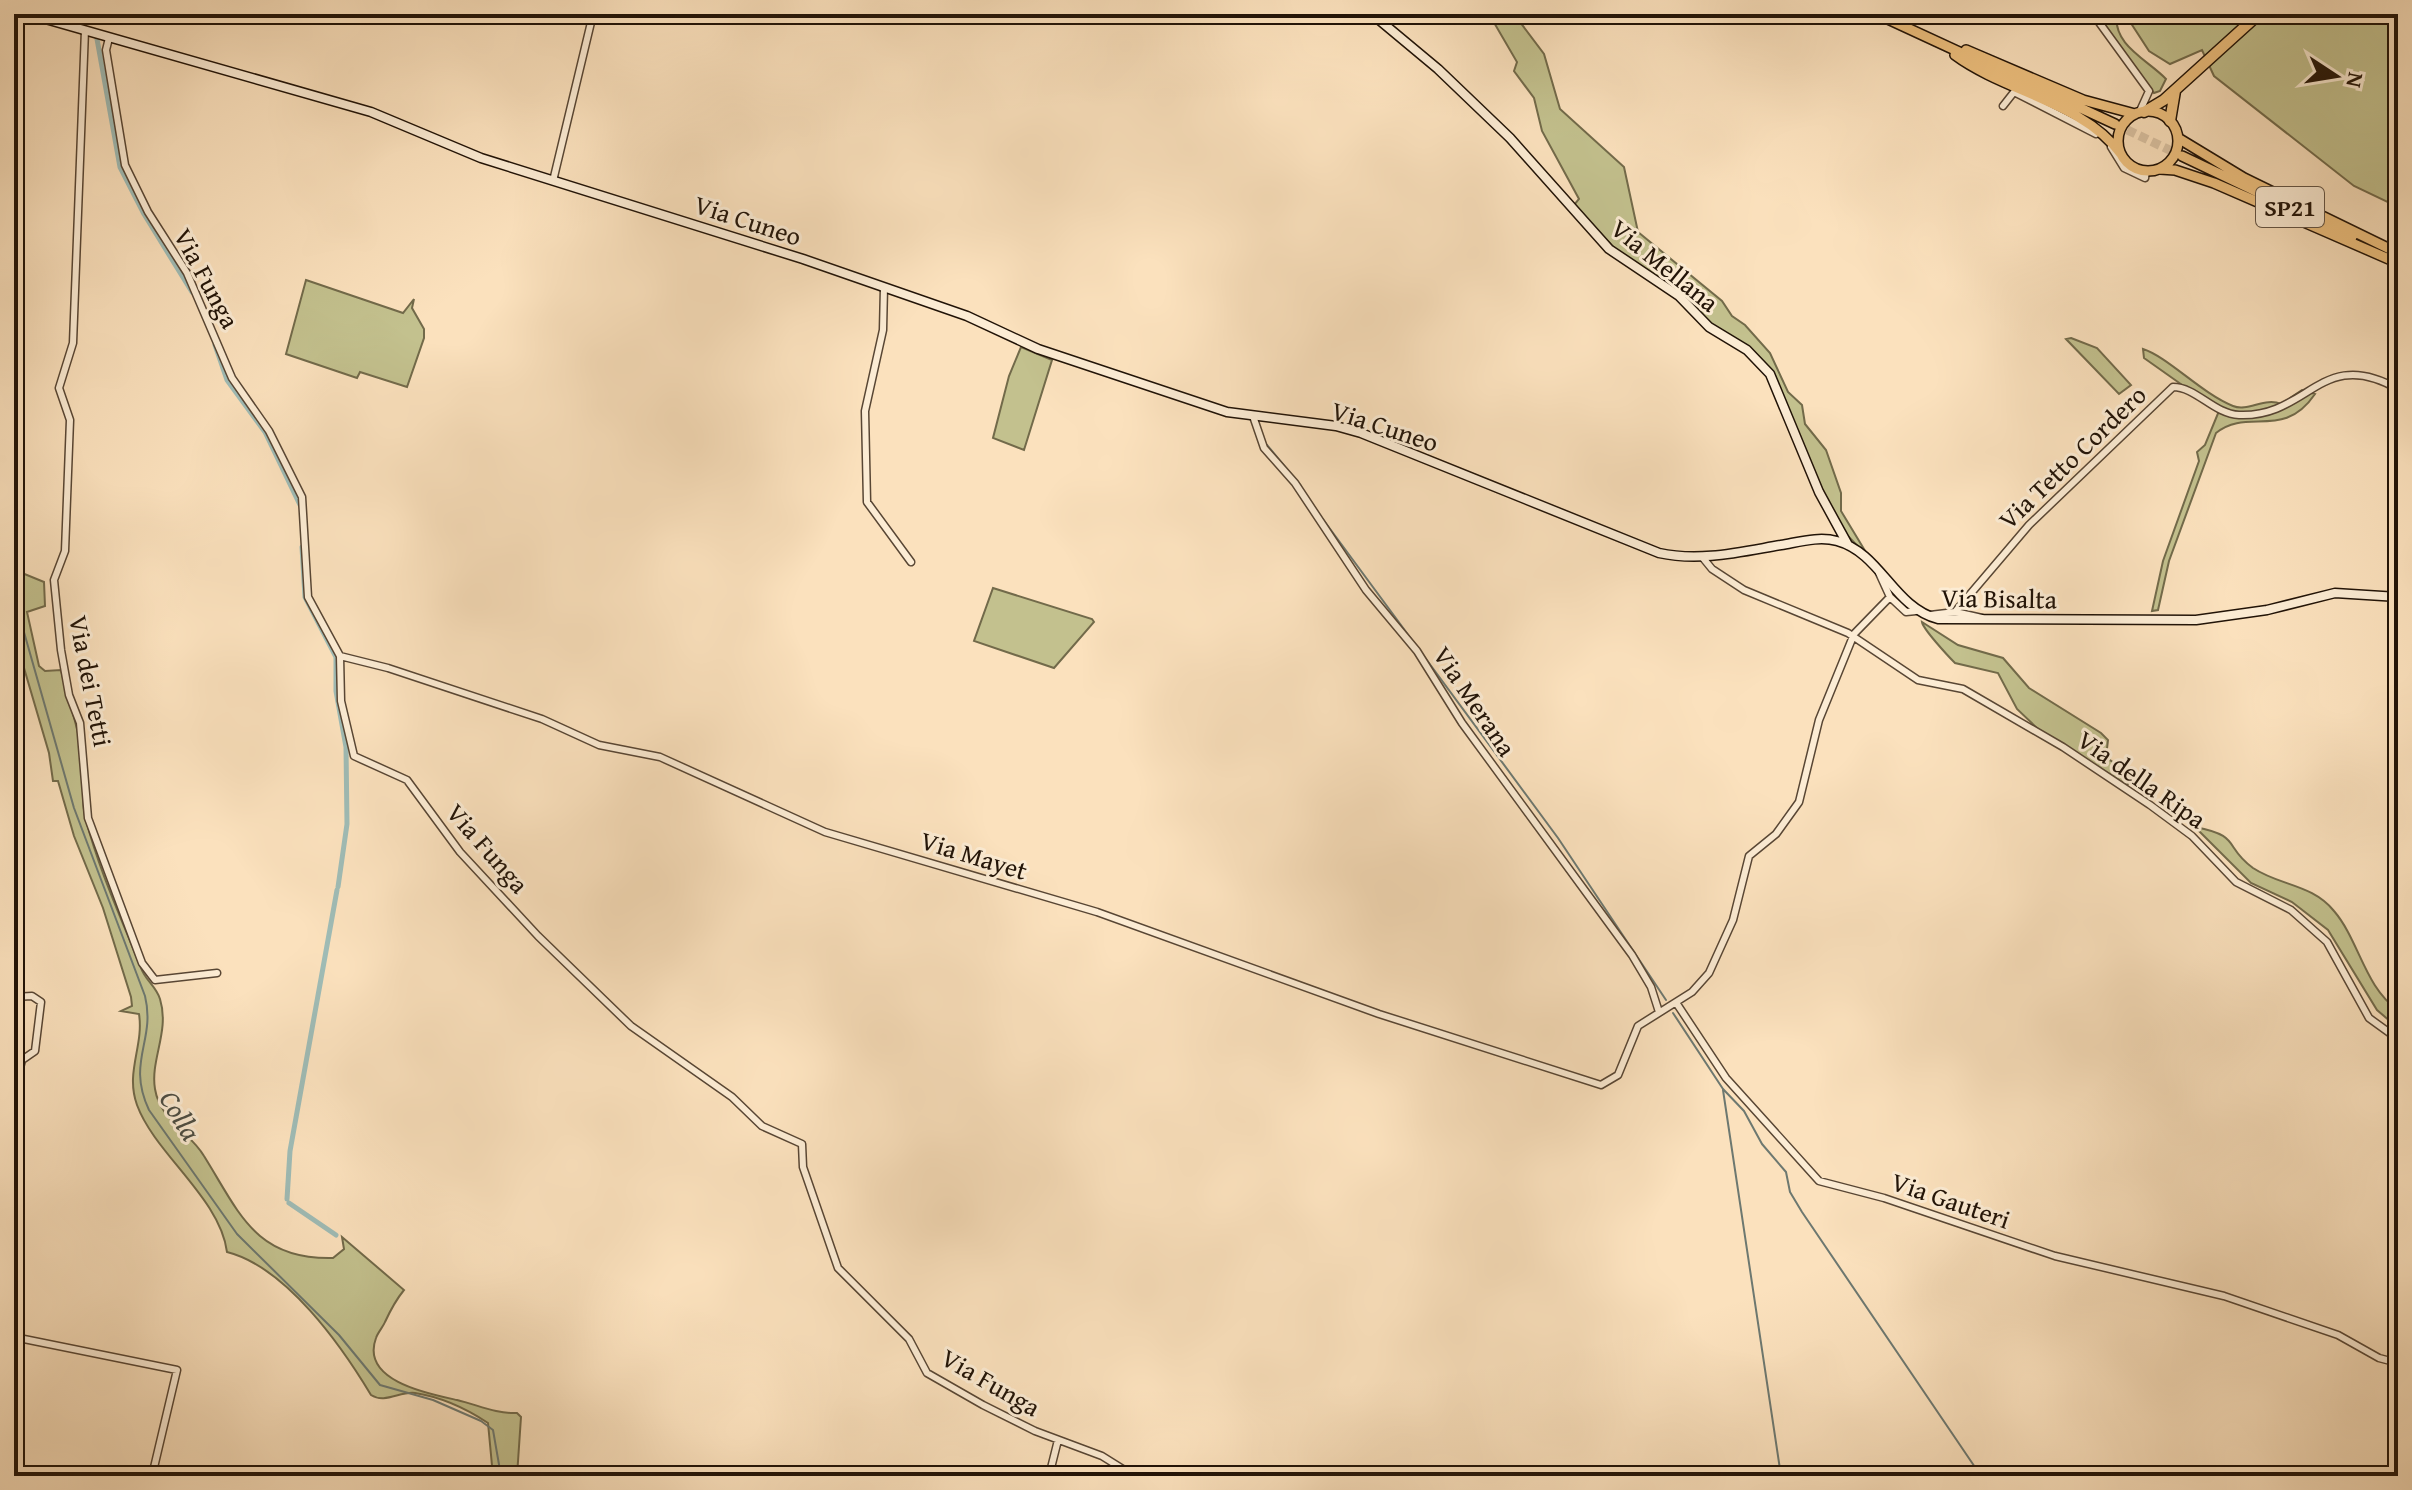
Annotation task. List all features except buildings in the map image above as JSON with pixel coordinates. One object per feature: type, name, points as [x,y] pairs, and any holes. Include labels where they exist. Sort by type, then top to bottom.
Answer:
[{"type":"highway","points":[[2139,113],[2164,100],[2259,14]]},
{"type":"highway","points":[[2170,121],[2178,85]]},
{"type":"main road","points":[[1877,14],[2115,124]]},
{"type":"main road","points":[[1936,41],[1981,55],[2100,107],[2158,113],[2170,121],[2178,138],[2244,178],[2398,258]]},
{"type":"main road","points":[[1936,41],[1974,67],[2089,125],[2111,141],[2129,165],[2146,171],[2160,169],[2190,174],[2398,258]]},
{"type":"main road","points":[[2121,154],[2120,131],[2139,113]]},
{"type":"main road","points":[[2160,169],[2174,156],[2178,138]]},
{"type":"main road","name":"SP21","points":[[2182,156],[2398,258]]},
{"type":"street","name":"Via Cuneo","points":[[28,14],[371,112],[481,158],[719,231],[884,287],[967,316],[1038,349],[1227,412],[1348,429],[1659,553],[1703,558]]},
{"type":"street","points":[[71,26],[77,14]]},
{"type":"street","points":[[553,181],[593,14]]},
{"type":"street","name":"Via Mellana","points":[[1372,14],[1438,69],[1510,138],[1609,249],[1679,296],[1709,327],[1747,350],[1770,374],[1819,492],[1848,546]]},
{"type":"street","points":[[2093,14],[2149,91],[2139,113]]},
{"type":"street","name":"Via dei Tetti","points":[[85,30],[72,348],[59,388],[70,420],[65,551],[54,580],[61,650],[69,695],[82,734],[88,818],[147,974],[155,980],[163,980],[217,973]]},
{"type":"street","name":"Via Funga","points":[[109,38],[106,50],[125,165],[148,212],[202,302],[232,378],[269,431],[305,506],[308,597],[340,656],[341,701],[354,756],[407,780],[460,852],[538,936],[631,1026],[732,1097],[762,1126],[802,1144],[803,1167],[838,1268],[909,1339],[927,1373],[983,1405],[1058,1440],[1102,1456],[1134,1476]]},
{"type":"street","points":[[2003,106],[2010,92],[2018,93],[2103,138],[2132,174],[2145,178],[2146,171]]},
{"type":"street","points":[[884,287],[883,330],[865,411],[867,502],[911,562]]},
{"type":"street","name":"Via Tetto Cordero","points":[[1955,612],[2029,525],[2173,387],[2183,389],[2217,410],[2237,415],[2282,407],[2336,375],[2375,377],[2398,389]]},
{"type":"street","name":"Via Merana","points":[[1253,416],[1264,448],[1295,483],[1366,590],[1417,651],[1462,723],[1632,955],[1651,987],[1659,1012]]},
{"type":"street","points":[[1703,558],[1813,540],[1848,546]]},
{"type":"street","name":"Via Bisalta","points":[[1848,546],[1916,611],[1926,616],[2196,620],[2267,610],[2335,593],[2398,597]]},
{"type":"street","name":"Via della Ripa","points":[[1703,558],[1712,569],[1744,590],[1853,637],[1918,680],[1963,689],[2063,747],[2192,836],[2236,882],[2291,910],[2327,942],[2369,1018],[2398,1039]]},
{"type":"street","points":[[1879,573],[1890,597],[1906,612],[1916,611]]},
{"type":"street","points":[[1659,1012],[1677,1004],[1699,986],[1716,961],[1733,920],[1749,856],[1776,834],[1799,802],[1819,720],[1853,637],[1890,597]]},
{"type":"street","points":[[1926,616],[1955,612],[1985,619]]},
{"type":"street","name":"Via Mayet","points":[[340,656],[388,668],[542,719],[599,745],[660,757],[825,832],[1097,912],[1379,1014],[1601,1085],[1618,1075],[1638,1026],[1659,1012]]},
{"type":"street","points":[[14,997],[32,996],[41,1002],[35,1051],[22,1060],[19,1072]]},
{"type":"street","name":"Via Gauteri","points":[[1677,1004],[1726,1078],[1819,1181],[1898,1203],[2055,1256],[2224,1296],[2338,1335],[2379,1358],[2398,1363]]},
{"type":"street","points":[[14,1337],[177,1370],[152,1476]]},
{"type":"street","points":[[1049,1476],[1058,1440]]},
{"type":"shaded area","points":[[1489,14],[1514,14],[1544,54],[1560,109],[1624,167],[1638,232],[1722,301],[1732,316],[1745,325],[1770,353],[1788,392],[1802,405],[1805,424],[1826,450],[1841,493],[1841,511],[1870,559],[1846,534],[1829,506],[1775,377],[1710,326],[1679,293],[1618,252],[1574,205],[1579,199],[1542,131],[1534,98],[1514,71],[1517,62]]},
{"type":"shaded area","points":[[2097,14],[2117,14],[2120,35],[2126,43],[2166,79],[2160,91],[2154,93]]},
{"type":"shaded area","points":[[2125,14],[2398,14],[2398,207],[2354,186],[2214,76],[2202,50],[2170,64],[2149,51]]},
{"type":"shaded area","points":[[306,280],[403,313],[414,299],[412,308],[424,329],[424,338],[407,387],[360,372],[357,378],[286,354]]},
{"type":"shaded area","points":[[2066,339],[2097,348],[2131,385],[2119,394]]},
{"type":"shaded area","points":[[1021,347],[1052,360],[1024,450],[993,438],[1009,376]]},
{"type":"shaded area","points":[[2143,349],[2233,406],[2269,402],[2281,404],[2302,390],[2315,394],[2291,416],[2240,423],[2216,433],[2169,561],[2158,610],[2152,611],[2163,561],[2199,461],[2197,452],[2205,445],[2219,411],[2144,358]]},
{"type":"shaded area","points":[[14,525],[22,573],[44,582],[45,606],[27,612],[39,666],[45,671],[61,670],[81,748],[83,805],[91,839],[143,972],[160,999],[163,1022],[154,1078],[158,1100],[169,1117],[198,1148],[252,1229],[267,1241],[285,1251],[333,1258],[344,1249],[342,1237],[404,1290],[376,1338],[374,1353],[378,1365],[387,1375],[415,1389],[494,1411],[517,1413],[521,1417],[517,1476],[493,1476],[488,1423],[471,1413],[415,1393],[387,1398],[371,1395],[328,1332],[291,1291],[249,1260],[227,1252],[213,1213],[146,1123],[137,1105],[133,1081],[139,1014],[121,1011],[132,1006],[131,997],[103,908],[74,836],[58,781],[53,781],[49,753],[14,634]]},
{"type":"shaded area","points":[[993,588],[1094,622],[1054,668],[974,641]]},
{"type":"shaded area","points":[[1922,622],[1958,645],[2003,658],[2029,688],[2101,733],[2108,740],[2106,757],[2134,778],[2127,785],[2038,729],[2017,709],[1998,673],[1955,663]]},
{"type":"shaded area","points":[[2195,827],[2226,838],[2244,860],[2263,874],[2306,890],[2325,902],[2343,923],[2378,989],[2398,1010],[2398,1028],[2377,1010],[2328,930],[2292,902],[2251,883]]},
{"type":"waterway","points":[[97,39],[120,167],[144,214],[192,292]]},
{"type":"waterway","points":[[215,345],[227,380],[265,432],[300,505]]},
{"type":"waterway","points":[[1267,445],[1301,486]]},
{"type":"waterway","points":[[1322,518],[1558,838],[1666,1000]]},
{"type":"waterway","points":[[302,547],[305,597],[336,657],[336,691],[346,747],[347,824],[338,887]]},
{"type":"waterway","name":"Colla","points":[[14,597],[74,808],[145,996],[147,1026],[140,1078],[149,1110],[237,1234],[339,1335],[380,1385],[433,1400],[481,1421],[493,1430],[501,1476]]},
{"type":"waterway","points":[[287,1199],[290,1151],[337,890]]},
{"type":"waterway","points":[[1673,1013],[1723,1089],[1744,1111],[1762,1144],[1786,1172],[1790,1192],[1802,1212],[1981,1476]]},
{"type":"waterway","points":[[1723,1090],[1781,1476]]},
{"type":"waterway","points":[[289,1203],[336,1235]]},
{"type":"tunnel","points":[[2115,124],[2182,156]]}]
